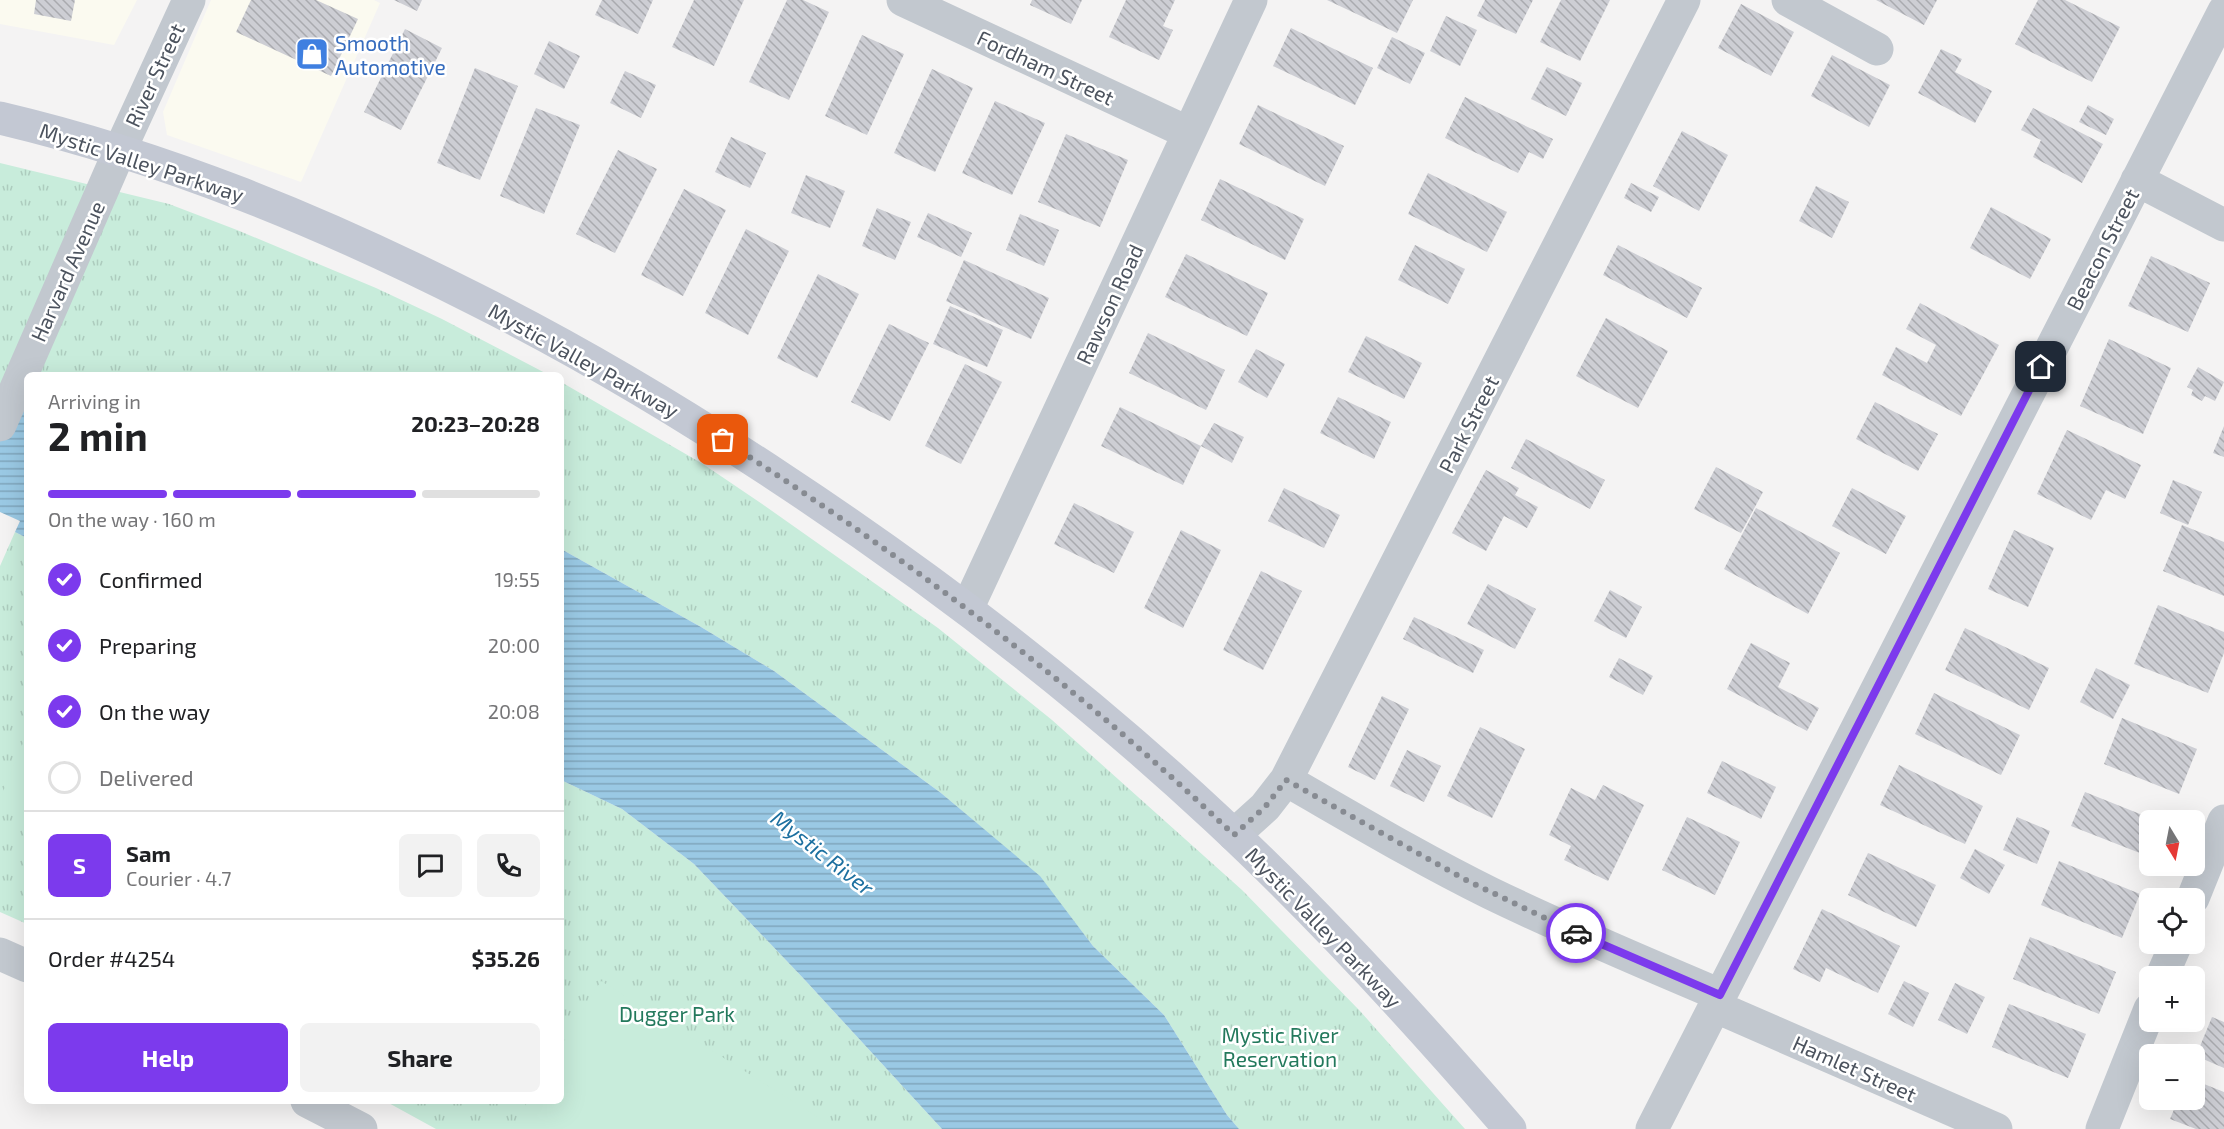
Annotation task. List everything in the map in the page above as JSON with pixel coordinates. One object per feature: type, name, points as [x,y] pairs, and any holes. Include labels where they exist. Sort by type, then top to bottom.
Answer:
[{"type":"main road","name":"Mystic Valley Parkway","points":[[0,118],[77,136],[295,214],[427,275],[550,337],[645,391],[852,525],[967,609],[1061,683],[1234,835],[1380,983],[1510,1129]]},
{"type":"street","name":"River Street","points":[[120,150],[189,0]]},
{"type":"street","name":"Fordham Street","points":[[903,0],[1189,134]]},
{"type":"street","name":"Rawson Road","points":[[967,609],[1251,0]]},
{"type":"street","name":"Park Street","points":[[1234,835],[1265,807],[1286,780],[1684,0]]},
{"type":"street","points":[[1788,0],[1877,49]]},
{"type":"street","name":"Beacon Street","points":[[1652,1129],[2224,11]]},
{"type":"street","name":"Harvard Avenue","points":[[0,425],[120,150]]},
{"type":"street","points":[[2138,180],[2224,225]]},
{"type":"street","name":"Hamlet Street","points":[[1286,780],[1407,849],[1489,892],[1996,1129]]},
{"type":"street","points":[[2197,888],[2224,821]]},
{"type":"street","points":[[0,954],[24,965]]},
{"type":"street","points":[[2102,1129],[2141,1032]]},
{"type":"street","points":[[313,1104],[362,1129]]},
{"type":"shaded area","points":[[0,0],[137,0],[114,45],[0,24]]},
{"type":"shaded area","points":[[211,0],[374,0],[380,3],[301,182],[167,135],[163,112]]},
{"type":"green space","points":[[0,163],[169,204],[237,230],[376,288],[442,319],[543,372],[24,372],[24,376],[0,384]]},
{"type":"green space","name":"Mystic River Reservation","points":[[564,384],[703,464],[765,506],[938,628],[1052,720],[1242,890],[1360,1011],[1465,1129],[1239,1129],[1227,1115],[1164,1015],[1093,946],[1039,876],[941,793],[774,671],[701,627],[564,551]]},
{"type":"green space","points":[[15,532],[24,536],[24,923],[0,912],[0,566]]},
{"type":"green space","points":[[24,740],[24,813],[0,802]]},
{"type":"green space","name":"Dugger Park","points":[[564,781],[622,809],[694,864],[942,1129],[436,1129],[390,1104],[564,1104]]},
{"type":"green space","points":[[601,981],[837,1129],[511,1129],[526,1104],[564,1104],[564,1041]]},
{"type":"water","points":[[0,384],[24,394],[24,536],[15,532],[20,521],[0,512]]},
{"type":"water","name":"Mystic River","points":[[564,551],[701,627],[774,671],[941,793],[1040,876],[1093,946],[1164,1015],[1227,1115],[1239,1129],[942,1129],[694,864],[622,809],[564,781]]},
{"type":"building","points":[[36,0],[75,0],[71,21],[34,14]]},
{"type":"building","name":"Smooth Automotive","points":[[251,0],[316,0],[358,19],[331,76],[236,32]]},
{"type":"building","points":[[394,0],[422,0],[417,11]]},
{"type":"building","points":[[602,0],[653,0],[638,34],[595,15]]},
{"type":"building","points":[[694,0],[744,0],[714,66],[672,47]]},
{"type":"building","points":[[787,0],[803,0],[829,12],[789,100],[749,82]]},
{"type":"building","points":[[1032,0],[1082,0],[1071,24],[1030,5]]},
{"type":"building","points":[[1126,0],[1175,0],[1163,26],[1173,30],[1159,60],[1109,37]]},
{"type":"building","points":[[1327,0],[1413,0],[1397,33]]},
{"type":"building","points":[[1485,0],[1533,0],[1516,34],[1477,16]]},
{"type":"building","points":[[1561,0],[1610,0],[1580,61],[1540,42]]},
{"type":"building","points":[[1876,0],[1937,0],[1924,25]]},
{"type":"building","points":[[2038,0],[2065,0],[2120,27],[2092,82],[2015,44]]},
{"type":"building","points":[[1741,4],[1794,32],[1771,76],[1718,48]]},
{"type":"building","points":[[1446,16],[1477,30],[1460,66],[1430,51]]},
{"type":"building","points":[[1291,28],[1373,68],[1355,105],[1273,66]]},
{"type":"building","points":[[405,29],[442,48],[401,130],[364,112]]},
{"type":"building","points":[[862,35],[904,54],[867,135],[825,116]]},
{"type":"building","points":[[1392,37],[1425,53],[1410,84],[1377,68]]},
{"type":"building","points":[[549,41],[580,56],[564,89],[534,74]]},
{"type":"building","points":[[1941,49],[1962,59],[1955,72],[1992,91],[1975,123],[1918,93]]},
{"type":"building","points":[[1832,55],[1890,85],[1869,127],[1811,96]]},
{"type":"building","points":[[1547,67],[1582,83],[1566,116],[1531,99]]},
{"type":"building","points":[[475,68],[518,86],[480,180],[437,163]]},
{"type":"building","points":[[932,69],[973,88],[935,172],[894,153]]},
{"type":"building","points":[[625,71],[656,85],[641,118],[610,103]]},
{"type":"building","points":[[1465,97],[1553,139],[1543,159],[1529,152],[1518,173],[1445,138]]},
{"type":"building","points":[[995,101],[1045,123],[1012,195],[962,173]]},
{"type":"building","points":[[1258,105],[1344,146],[1325,186],[1239,144]]},
{"type":"building","points":[[2088,105],[2114,119],[2106,135],[2079,122]]},
{"type":"building","points":[[536,108],[580,125],[544,214],[500,196]]},
{"type":"building","points":[[2033,108],[2103,144],[2082,183],[2033,157],[2041,140],[2021,130]]},
{"type":"building","points":[[1682,131],[1728,155],[1699,211],[1653,186]]},
{"type":"building","points":[[1066,134],[1128,160],[1100,227],[1038,202]]},
{"type":"building","points":[[731,137],[766,153],[750,188],[715,172]]},
{"type":"building","points":[[618,150],[657,169],[615,253],[576,234]]},
{"type":"building","points":[[1428,173],[1507,212],[1487,252],[1408,214]]},
{"type":"building","points":[[806,175],[845,191],[830,228],[791,213]]},
{"type":"building","points":[[1220,179],[1304,219],[1285,260],[1201,220]]},
{"type":"building","points":[[1631,183],[1659,197],[1651,212],[1624,198]]},
{"type":"building","points":[[1816,186],[1849,202],[1832,238],[1799,221]]},
{"type":"building","points":[[684,189],[726,210],[683,296],[641,275]]},
{"type":"building","points":[[1991,207],[2051,239],[2030,279],[1970,248]]},
{"type":"building","points":[[877,208],[911,222],[895,260],[862,246]]},
{"type":"building","points":[[928,213],[972,233],[961,257],[917,237]]},
{"type":"building","points":[[1020,214],[1059,230],[1044,266],[1006,250]]},
{"type":"building","points":[[746,229],[789,251],[748,335],[705,313]]},
{"type":"building","points":[[1415,245],[1465,269],[1448,304],[1398,280]]},
{"type":"building","points":[[1618,245],[1702,288],[1687,318],[1603,275]]},
{"type":"building","points":[[1186,254],[1268,293],[1247,336],[1165,297]]},
{"type":"building","points":[[2151,256],[2210,283],[2188,332],[2128,306]]},
{"type":"building","points":[[964,260],[1049,298],[1031,339],[946,301]]},
{"type":"building","points":[[818,274],[859,294],[817,378],[777,358]]},
{"type":"building","points":[[1920,303],[1999,345],[1961,416],[1882,375],[1896,347],[1927,363],[1936,345],[1906,329]]},
{"type":"building","points":[[950,306],[1003,330],[987,367],[933,344]]},
{"type":"building","points":[[1606,318],[1668,351],[1638,408],[1576,376]]},
{"type":"building","points":[[889,324],[929,343],[890,421],[851,402]]},
{"type":"building","points":[[1148,333],[1225,370],[1206,410],[1129,373]]},
{"type":"building","points":[[1366,336],[1422,363],[1404,399],[1348,372]]},
{"type":"building","points":[[2109,339],[2171,368],[2143,434],[2080,406]]},
{"type":"building","points":[[1256,349],[1285,364],[1267,398],[1238,382]]},
{"type":"building","points":[[965,364],[1002,382],[961,464],[925,446]]},
{"type":"building","points":[[2198,367],[2224,382],[2215,401],[2205,396],[2202,401],[2191,395],[2193,390],[2187,387]]},
{"type":"building","points":[[1338,397],[1391,422],[1374,459],[1320,433]]},
{"type":"building","points":[[1875,402],[1938,434],[1918,471],[1856,439]]},
{"type":"building","points":[[1120,407],[1201,446],[1183,485],[1101,446]]},
{"type":"building","points":[[1214,423],[1244,437],[1232,463],[1201,446]]},
{"type":"building","points":[[2224,426],[2224,457],[2213,453]]},
{"type":"building","points":[[2067,430],[2141,465],[2125,499],[2106,490],[2091,520],[2037,494]]},
{"type":"building","points":[[1526,439],[1605,480],[1590,509],[1511,468]]},
{"type":"building","points":[[1716,467],[1763,492],[1741,533],[1694,509]]},
{"type":"building","points":[[1486,470],[1519,488],[1515,495],[1538,507],[1527,528],[1504,516],[1486,551],[1452,533]]},
{"type":"building","points":[[2173,480],[2202,492],[2188,525],[2160,513]]},
{"type":"building","points":[[1284,488],[1340,515],[1324,548],[1268,521]]},
{"type":"building","points":[[1852,488],[1906,516],[1886,554],[1832,526]]},
{"type":"building","points":[[1074,503],[1134,532],[1114,573],[1054,544]]},
{"type":"building","points":[[1756,508],[1840,553],[1808,614],[1724,569]]},
{"type":"building","points":[[2182,525],[2224,542],[2224,596],[2163,571]]},
{"type":"building","points":[[1181,530],[1221,550],[1183,628],[1144,608]]},
{"type":"building","points":[[2014,530],[2054,548],[2028,607],[1988,589]]},
{"type":"building","points":[[1261,571],[1302,591],[1263,670],[1223,650]]},
{"type":"building","points":[[1488,584],[1536,609],[1515,649],[1467,624]]},
{"type":"building","points":[[1610,590],[1642,607],[1626,638],[1594,621]]},
{"type":"building","points":[[2158,605],[2224,632],[2224,653],[2208,693],[2134,664]]},
{"type":"building","points":[[1414,617],[1484,650],[1473,673],[1403,639]]},
{"type":"building","points":[[1965,628],[2049,668],[2029,710],[1945,670]]},
{"type":"building","points":[[1751,643],[1790,663],[1778,687],[1819,708],[1807,731],[1727,689]]},
{"type":"building","points":[[1619,658],[1653,676],[1643,695],[1609,677]]},
{"type":"building","points":[[2096,668],[2130,685],[2113,719],[2080,702]]},
{"type":"building","points":[[1934,693],[2020,735],[2001,775],[1915,734]]},
{"type":"building","points":[[1382,696],[1409,709],[1375,780],[1348,767]]},
{"type":"building","points":[[2122,718],[2197,749],[2179,794],[2104,764]]},
{"type":"building","points":[[1480,727],[1525,749],[1492,818],[1447,796]]},
{"type":"building","points":[[1407,750],[1441,766],[1424,802],[1390,786]]},
{"type":"building","points":[[1722,761],[1776,787],[1761,819],[1707,793]]},
{"type":"building","points":[[1899,765],[1983,806],[1965,844],[1880,805]]},
{"type":"building","points":[[1603,785],[1644,805],[1608,881],[1564,860],[1571,846],[1549,835],[1571,788],[1595,800]]},
{"type":"building","points":[[2085,792],[2139,814],[2139,853],[2071,826]]},
{"type":"building","points":[[1687,817],[1740,842],[1715,895],[1662,870]]},
{"type":"building","points":[[2017,817],[2050,831],[2037,864],[2003,850]]},
{"type":"building","points":[[1975,849],[2005,865],[1989,894],[1960,878]]},
{"type":"building","points":[[1868,853],[1936,885],[1916,927],[1848,895]]},
{"type":"building","points":[[2059,861],[2139,894],[2122,938],[2041,905]]},
{"type":"building","points":[[1822,909],[1900,946],[1878,993],[1826,968],[1820,982],[1793,969]]},
{"type":"building","points":[[2030,937],[2116,972],[2099,1014],[2013,979]]},
{"type":"building","points":[[1904,981],[1929,993],[1913,1027],[1888,1014]]},
{"type":"building","points":[[1955,983],[1985,997],[1967,1034],[1938,1020]]},
{"type":"building","points":[[2009,1004],[2086,1034],[2068,1078],[1992,1047]]},
{"type":"building","points":[[2212,1017],[2224,1022],[2224,1068],[2205,1060],[2205,1044],[2201,1044]]},
{"type":"building","points":[[2205,1084],[2224,1092],[2224,1129],[2196,1129],[2170,1119],[2174,1110],[2205,1110]]},
{"type":"way so far","points":[[723,440],[852,525],[967,609],[1061,683],[1132,743],[1234,835],[1265,807],[1286,780],[1407,849],[1489,892],[1576,933]]},
{"type":"place","name":"Smooth Automotive","points":[[312,54]]},
{"type":"route","points":[[1576,933],[1720,995],[2041,367]]}]
